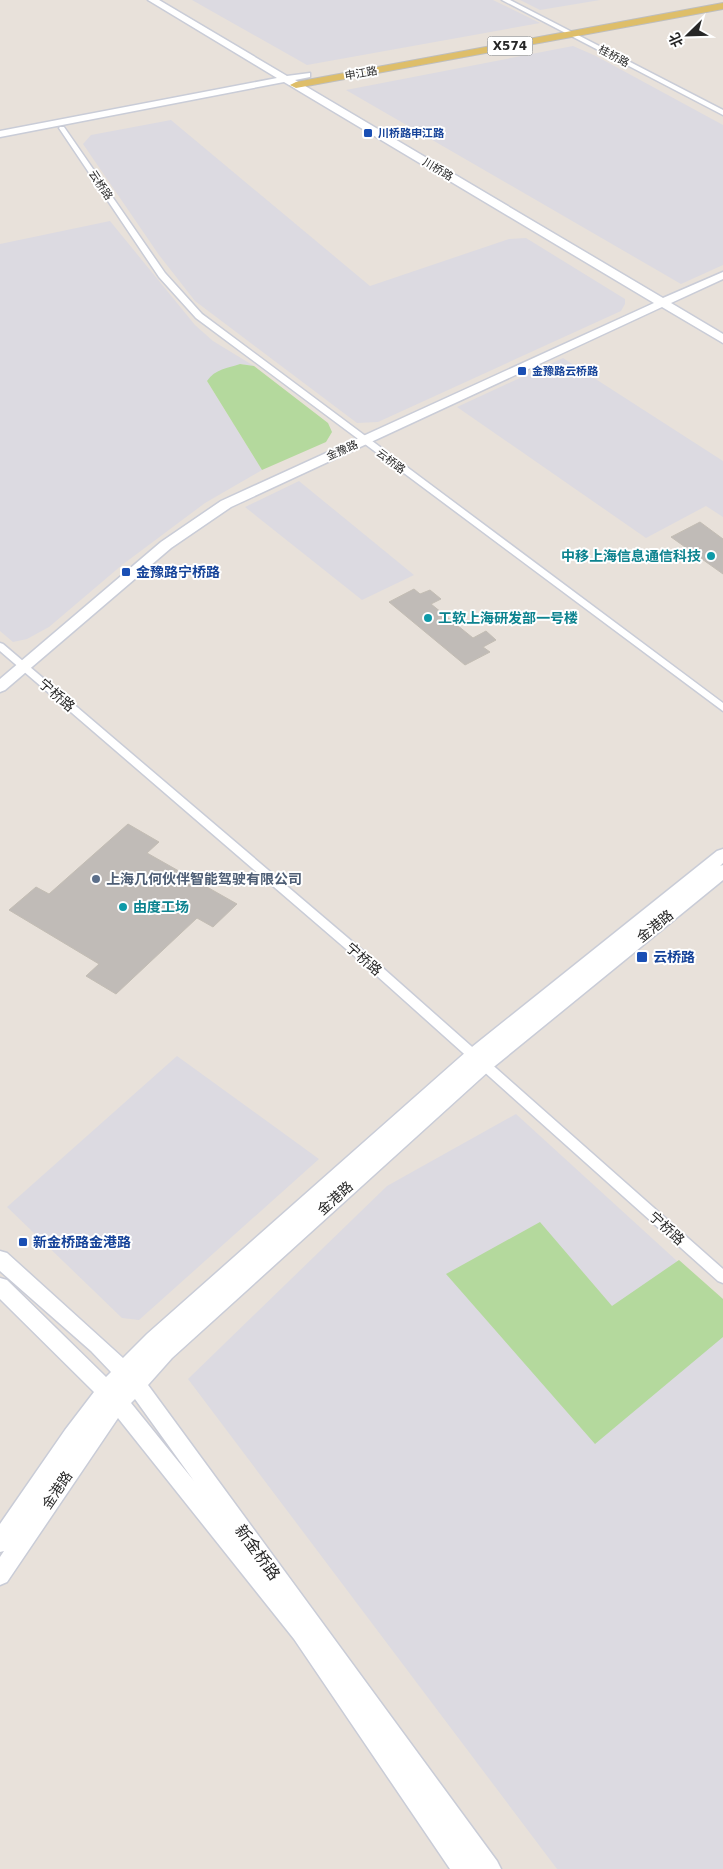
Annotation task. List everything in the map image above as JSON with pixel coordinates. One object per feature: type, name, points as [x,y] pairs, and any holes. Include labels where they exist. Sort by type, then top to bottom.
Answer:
[{"type":"main road","name":"申江路","points":[[299,80],[714,0]]},
{"type":"main road","name":"申江路","points":[[299,80],[572,34],[723,6]]},
{"type":"street","name":"川桥路","points":[[154,0],[299,80]]},
{"type":"street","name":"川桥路","points":[[166,0],[664,301],[723,339]]},
{"type":"street","name":"桂桥路","points":[[505,0],[723,113]]},
{"type":"street","name":"申江路","points":[[0,140],[299,80]]},
{"type":"street","name":"申江路","points":[[0,134],[299,80]]},
{"type":"street","name":"云桥路","points":[[62,128],[162,275],[185,302],[215,329],[723,708]]},
{"type":"street","name":"金豫路","points":[[0,687],[166,545],[205,517],[249,492],[723,274]]},
{"type":"street","name":"川桥路","points":[[664,301],[723,332]]},
{"type":"street","name":"宁桥路","points":[[0,646],[371,964],[723,1277]]},
{"type":"street","name":"金港路","points":[[0,1542],[77,1428],[112,1396],[129,1376],[172,1345],[478,1060],[723,855]]},
{"type":"street","name":"金港路","points":[[478,1060],[723,871]]},
{"type":"street","name":"新金桥路","points":[[0,1259],[91,1338],[129,1376],[490,1869]]},
{"type":"street","name":"新金桥路","points":[[0,1286],[112,1396],[302,1632],[464,1869]]},
{"type":"street","name":"金港路","points":[[0,1575],[105,1418],[112,1396]]},
{"type":"shaded area","points":[[192,0],[493,0],[540,23],[307,65]]},
{"type":"shaded area","points":[[520,0],[600,0],[540,10]]},
{"type":"shaded area","points":[[573,46],[596,56],[723,125],[723,265],[681,284],[346,90]]},
{"type":"shaded area","points":[[171,120],[370,286],[509,239],[526,238],[625,299],[625,304],[621,311],[378,422],[357,423],[195,301],[159,255],[83,144],[91,135]]},
{"type":"shaded area","points":[[110,221],[195,325],[213,341],[254,366],[240,364],[207,381],[262,470],[205,503],[122,565],[49,627],[27,639],[13,642],[0,631],[0,244]]},
{"type":"shaded area","points":[[563,358],[723,461],[723,517],[706,506],[646,538],[457,407]]},
{"type":"shaded area","points":[[299,481],[414,575],[362,600],[245,507]]},
{"type":"shaded area","points":[[177,1056],[319,1159],[139,1320],[122,1318],[7,1207]]},
{"type":"shaded area","points":[[516,1114],[723,1303],[723,1869],[557,1869],[188,1379],[387,1186]]},
{"type":"green space","points":[[240,364],[254,366],[328,423],[332,432],[326,442],[262,470],[207,381],[218,371]]},
{"type":"green space","points":[[540,1222],[612,1306],[679,1260],[723,1299],[723,1337],[595,1444],[446,1274]]},
{"type":"building","name":"中移上海信息通信科技","points":[[700,522],[723,539],[723,574],[671,537]]},
{"type":"building","name":"工软上海研发部一号楼","points":[[414,589],[420,594],[430,590],[441,599],[431,604],[473,638],[486,631],[496,640],[483,647],[490,652],[465,665],[389,602]]},
{"type":"building","name":"由度工场","points":[[128,824],[159,842],[147,853],[237,904],[213,927],[197,918],[116,994],[86,976],[99,964],[9,910],[36,887],[49,894]]},
{"type":"place","name":"川桥路申江路","points":[[368,133]]},
{"type":"place","name":"金豫路云桥路","points":[[522,371]]},
{"type":"place","name":"中移上海信息通信科技","points":[[711,556]]},
{"type":"place","name":"金豫路宁桥路","points":[[126,572]]},
{"type":"place","name":"工软上海研发部一号楼","points":[[428,618]]},
{"type":"place","name":"上海几何伙伴智能驾驶有限公司","points":[[96,879]]},
{"type":"place","name":"由度工场","points":[[123,907]]},
{"type":"place","name":"云桥路","points":[[642,957]]},
{"type":"place","name":"新金桥路金港路","points":[[23,1242]]}]
